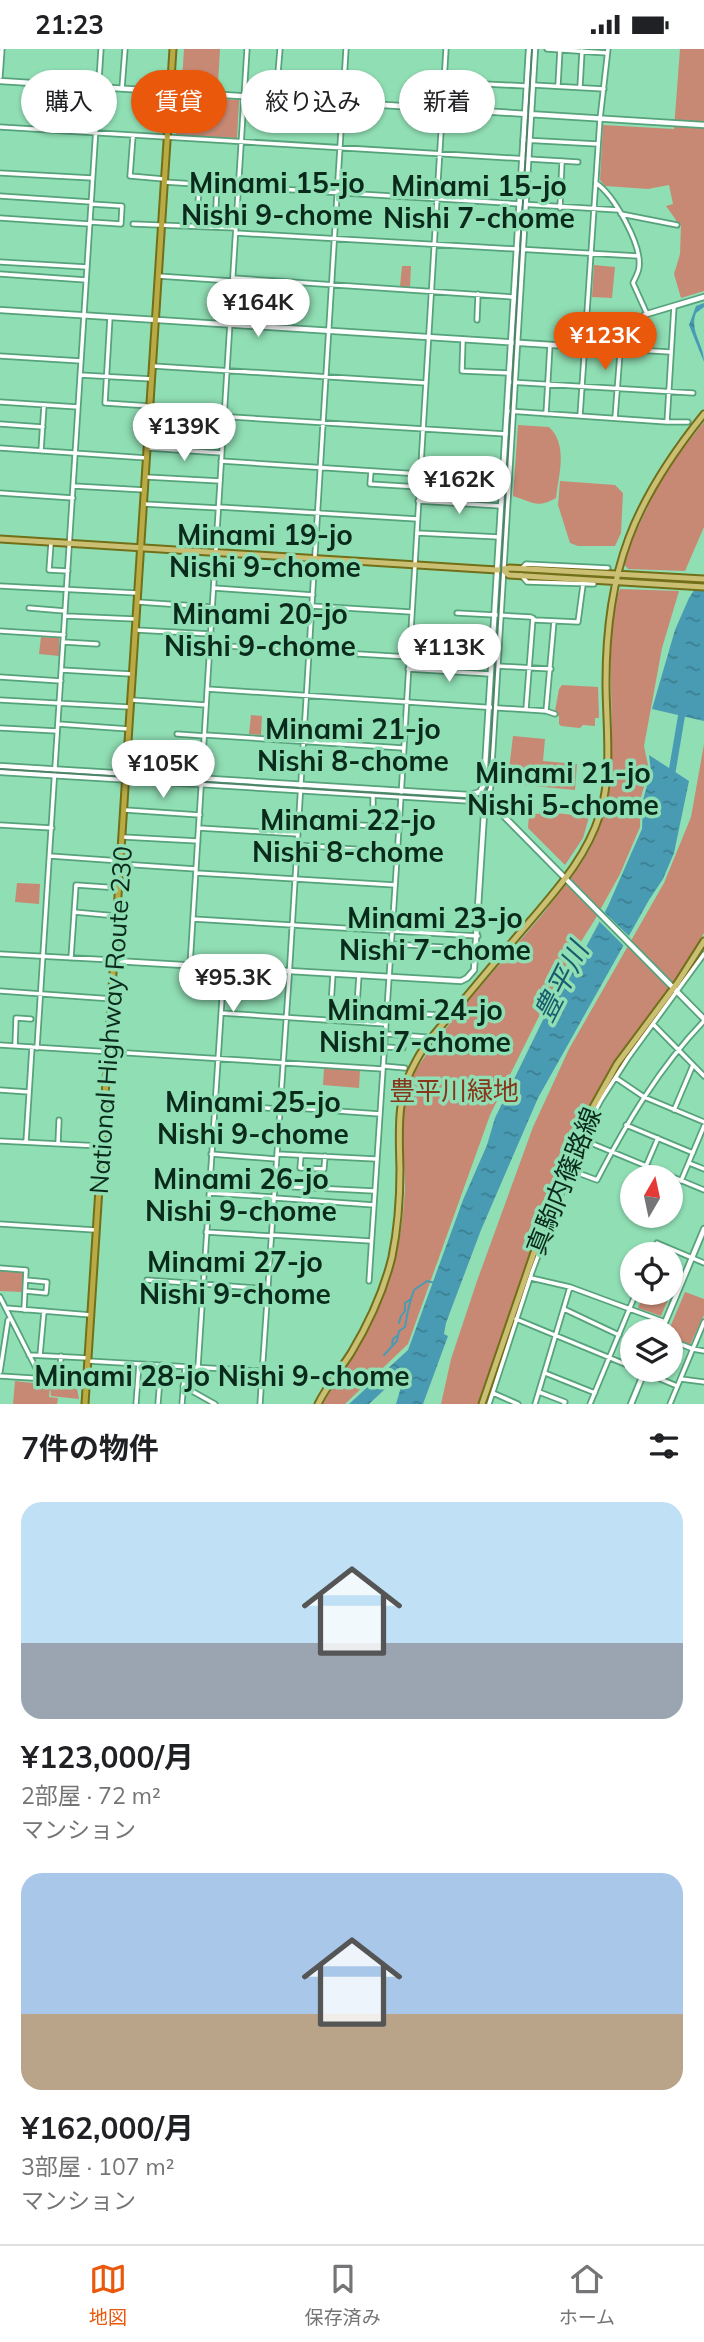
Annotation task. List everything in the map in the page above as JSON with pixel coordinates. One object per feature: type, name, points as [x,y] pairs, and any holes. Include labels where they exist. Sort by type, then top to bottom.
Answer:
[{"type":"highway","name":"National Highway Route 230","points":[[172,70],[173,49]]},
{"type":"highway","name":"National Highway Route 230","points":[[85,1404],[167,133]]},
{"type":"main road","points":[[318,1404],[361,1335],[383,1286],[392,1257],[400,1195],[398,1124],[401,1099],[408,1076],[427,1043],[567,880],[591,837],[604,798],[607,768],[606,644],[626,542],[646,497],[668,461],[704,414]]},
{"type":"main road","points":[[0,539],[618,578],[704,587]]},
{"type":"main road","points":[[618,578],[704,579]]},
{"type":"main road","name":"真駒内篠路線","points":[[482,1404],[574,1143],[617,1064],[674,988],[704,941]]},
{"type":"street","points":[[2,49],[0,79],[21,81]]},
{"type":"street","points":[[100,70],[101,49]]},
{"type":"street","points":[[122,88],[125,49]]},
{"type":"street","points":[[246,70],[247,49]]},
{"type":"street","points":[[278,70],[280,49]]},
{"type":"street","points":[[344,70],[346,49]]},
{"type":"street","points":[[445,70],[446,49]]},
{"type":"street","points":[[528,113],[526,86],[529,49]]},
{"type":"street","points":[[301,787],[373,795],[469,795],[480,792],[484,784],[497,666],[497,615],[526,140],[535,49]]},
{"type":"street","points":[[547,49],[607,51],[580,416]]},
{"type":"street","points":[[558,86],[560,49]]},
{"type":"street","points":[[580,87],[582,50]]},
{"type":"street","points":[[495,84],[526,86]]},
{"type":"street","points":[[533,85],[604,89]]},
{"type":"street","points":[[117,88],[131,89]]},
{"type":"street","points":[[495,111],[704,125]]},
{"type":"street","points":[[0,127],[21,128]]},
{"type":"street","points":[[26,1142],[41,994],[96,133],[578,162]]},
{"type":"street","points":[[190,965],[242,133]]},
{"type":"street","points":[[260,1404],[341,133]]},
{"type":"street","points":[[369,1281],[441,133]]},
{"type":"street","points":[[133,135],[130,176],[238,187],[619,212],[677,225]]},
{"type":"street","points":[[526,140],[599,145]]},
{"type":"street","points":[[560,208],[562,161]]},
{"type":"street","points":[[0,173],[93,178]]},
{"type":"street","points":[[596,183],[603,187],[638,246],[639,267],[633,283],[647,314]]},
{"type":"street","points":[[197,226],[199,184]]},
{"type":"street","points":[[215,227],[217,185]]},
{"type":"street","points":[[0,196],[122,206],[121,224],[0,218]]},
{"type":"street","points":[[132,224],[215,227],[236,231],[434,246],[638,256]]},
{"type":"street","points":[[512,382],[509,373],[514,342],[514,297],[520,250]]},
{"type":"street","points":[[0,262],[87,267]]},
{"type":"street","points":[[0,274],[86,280]]},
{"type":"street","points":[[159,276],[331,284],[514,297]]},
{"type":"street","points":[[477,320],[478,294]]},
{"type":"street","points":[[585,347],[647,314],[704,297]]},
{"type":"street","points":[[667,422],[674,306]]},
{"type":"street","points":[[0,310],[671,352]]},
{"type":"street","points":[[110,317],[105,403],[224,416],[506,434]]},
{"type":"street","points":[[615,418],[622,327]]},
{"type":"street","points":[[463,339],[461,371],[509,373]]},
{"type":"street","points":[[546,414],[550,345]]},
{"type":"street","points":[[0,356],[81,361]]},
{"type":"street","points":[[153,366],[426,383]]},
{"type":"street","points":[[80,375],[152,379]]},
{"type":"street","points":[[512,382],[693,393]]},
{"type":"street","points":[[0,402],[78,407]]},
{"type":"street","points":[[41,451],[44,405]]},
{"type":"street","points":[[510,412],[688,422]]},
{"type":"street","points":[[500,570],[503,473],[510,412]]},
{"type":"street","points":[[0,424],[43,427]]},
{"type":"street","points":[[0,448],[147,458]]},
{"type":"street","points":[[148,448],[222,453]]},
{"type":"street","points":[[221,461],[420,474]]},
{"type":"street","points":[[421,468],[503,473]]},
{"type":"street","points":[[371,471],[370,484],[419,487]]},
{"type":"street","points":[[146,477],[220,481]]},
{"type":"street","points":[[73,486],[145,490]]},
{"type":"street","points":[[0,493],[72,498]]},
{"type":"street","points":[[418,501],[501,506]]},
{"type":"street","points":[[144,504],[417,519]]},
{"type":"street","points":[[416,533],[499,537]]},
{"type":"street","points":[[51,543],[49,570],[68,571]]},
{"type":"street","points":[[594,584],[527,582],[521,572],[526,564],[608,568]]},
{"type":"street","points":[[457,613],[578,622],[583,585]]},
{"type":"street","points":[[0,586],[139,593]]},
{"type":"street","points":[[214,587],[313,595]]},
{"type":"street","points":[[138,602],[212,607]]},
{"type":"street","points":[[312,606],[412,612]]},
{"type":"street","points":[[29,608],[137,619]]},
{"type":"street","points":[[0,954],[463,981],[474,970],[477,949],[485,798],[490,789],[491,674],[497,615]]},
{"type":"street","points":[[526,709],[533,618]]},
{"type":"street","points":[[546,711],[554,621]]},
{"type":"street","points":[[136,630],[211,634]]},
{"type":"street","points":[[0,631],[64,635]]},
{"type":"street","points":[[410,635],[493,640]]},
{"type":"street","points":[[63,642],[97,644]]},
{"type":"street","points":[[210,645],[409,657]]},
{"type":"street","points":[[497,666],[551,669]]},
{"type":"street","points":[[408,669],[491,674]]},
{"type":"street","points":[[61,670],[134,674]]},
{"type":"street","points":[[0,677],[61,681]]},
{"type":"street","points":[[207,689],[526,709],[555,714]]},
{"type":"street","points":[[0,700],[131,707]]},
{"type":"street","points":[[132,700],[206,705]]},
{"type":"street","points":[[58,724],[130,729]]},
{"type":"street","points":[[0,728],[58,731]]},
{"type":"street","points":[[177,734],[403,748]]},
{"type":"street","points":[[129,749],[204,754]]},
{"type":"street","points":[[0,766],[476,801],[485,798]]},
{"type":"street","points":[[0,772],[55,772]]},
{"type":"street","points":[[480,792],[704,1020],[677,1049],[644,1097],[596,1180],[570,1170]]},
{"type":"street","points":[[373,795],[373,811]]},
{"type":"street","points":[[125,810],[200,815]]},
{"type":"street","points":[[299,821],[399,827]]},
{"type":"street","points":[[0,825],[52,828]]},
{"type":"street","points":[[199,828],[298,834]]},
{"type":"street","points":[[123,837],[198,841]]},
{"type":"street","points":[[297,845],[397,852]]},
{"type":"street","points":[[50,856],[196,871],[395,885]]},
{"type":"street","points":[[71,958],[76,885],[120,888]]},
{"type":"street","points":[[74,912],[118,916]]},
{"type":"street","points":[[193,919],[478,936]]},
{"type":"street","points":[[391,944],[477,949]]},
{"type":"street","points":[[489,1404],[530,1278],[581,1139],[601,1100],[674,988],[704,956]]},
{"type":"street","points":[[198,1367],[224,967]]},
{"type":"street","points":[[330,1020],[333,974]]},
{"type":"street","points":[[356,1021],[359,975]]},
{"type":"street","points":[[0,991],[113,999]]},
{"type":"street","points":[[387,1012],[441,1015]]},
{"type":"street","points":[[221,1013],[386,1024]]},
{"type":"street","points":[[15,1046],[16,1018],[31,1019]]},
{"type":"street","points":[[653,1024],[704,1076]]},
{"type":"street","points":[[386,1034],[426,1037]]},
{"type":"street","points":[[0,1045],[405,1068]]},
{"type":"street","points":[[385,1047],[403,1048]]},
{"type":"street","points":[[674,1110],[693,1065]]},
{"type":"street","points":[[616,1078],[644,1097],[704,1124],[683,1176]]},
{"type":"street","points":[[0,1090],[30,1092]]},
{"type":"street","points":[[215,1104],[380,1114]]},
{"type":"street","points":[[58,1144],[59,1120]]},
{"type":"street","points":[[626,1125],[693,1153]]},
{"type":"street","points":[[646,1165],[658,1138]]},
{"type":"street","points":[[581,1139],[644,1165]]},
{"type":"street","points":[[0,1141],[103,1147]]},
{"type":"street","points":[[211,1154],[377,1159]]},
{"type":"street","points":[[301,1155],[300,1168],[324,1169],[325,1156]]},
{"type":"street","points":[[689,1163],[704,1169]]},
{"type":"street","points":[[683,1182],[704,1190]]},
{"type":"street","points":[[275,1186],[375,1191]]},
{"type":"street","points":[[209,1193],[374,1205]]},
{"type":"street","points":[[0,1224],[97,1230]]},
{"type":"street","points":[[667,1319],[704,1229]]},
{"type":"street","points":[[206,1232],[372,1241]]},
{"type":"street","points":[[683,1254],[704,1263]]},
{"type":"street","points":[[0,1268],[26,1271],[24,1310]]},
{"type":"street","points":[[530,1278],[570,1287],[659,1319]]},
{"type":"street","points":[[25,1291],[46,1293],[47,1282],[26,1280]]},
{"type":"street","points":[[147,1280],[268,1289]]},
{"type":"street","points":[[535,1404],[570,1287]]},
{"type":"street","points":[[0,1297],[42,1380]]},
{"type":"street","points":[[590,1404],[630,1307]]},
{"type":"street","points":[[6,1308],[91,1315]]},
{"type":"street","points":[[564,1309],[619,1335]]},
{"type":"street","points":[[40,1355],[44,1311]]},
{"type":"street","points":[[11,1319],[8,1320],[0,1374],[87,1386]]},
{"type":"street","points":[[516,1319],[620,1362]]},
{"type":"street","points":[[683,1373],[704,1322]]},
{"type":"street","points":[[683,1345],[704,1351]]},
{"type":"street","points":[[29,1355],[262,1371]]},
{"type":"street","points":[[59,1381],[61,1356]]},
{"type":"street","points":[[136,1404],[139,1364]]},
{"type":"street","points":[[158,1404],[161,1366]]},
{"type":"street","points":[[182,1404],[185,1367]]},
{"type":"street","points":[[545,1373],[595,1393]]},
{"type":"street","points":[[683,1378],[704,1381]]},
{"type":"street","points":[[631,1404],[639,1382]]},
{"type":"street","points":[[668,1382],[677,1386]]},
{"type":"street","points":[[670,1404],[679,1382]]},
{"type":"street","points":[[183,1386],[215,1404]]},
{"type":"street","points":[[539,1392],[565,1402],[564,1404]]},
{"type":"street","points":[[493,1393],[518,1404]]},
{"type":"green space","points":[[184,49],[220,49],[219,70],[183,70]]},
{"type":"green space","points":[[680,49],[704,49],[704,291],[681,298],[674,274],[680,254],[681,225],[676,224],[666,206],[673,204],[669,185],[648,189],[605,186],[600,180],[603,125],[674,129]]},
{"type":"green space","points":[[227,99],[239,100],[237,138],[176,135],[227,133]]},
{"type":"green space","points":[[594,265],[615,267],[612,298],[592,297]]},
{"type":"green space","points":[[402,266],[411,266],[410,287],[400,286]]},
{"type":"green space","points":[[704,422],[704,527],[685,571],[628,569],[623,563],[628,548],[665,471]]},
{"type":"green space","points":[[518,425],[549,427],[555,434],[561,460],[556,498],[544,503],[534,503],[513,496]]},
{"type":"green space","points":[[560,481],[615,485],[623,493],[621,533],[615,546],[578,546],[570,543],[558,505]]},
{"type":"green space","name":"豊平川緑地","points":[[620,589],[679,591],[662,648],[644,746],[649,770],[641,797],[640,827],[620,874],[558,978],[490,1115],[408,1344],[345,1404],[323,1404],[372,1321],[396,1255],[405,1189],[404,1110],[412,1079],[448,1026],[568,882],[582,863],[598,831],[609,788],[612,743],[612,636]]},
{"type":"green space","points":[[41,637],[59,638],[59,656],[39,654]]},
{"type":"green space","points":[[562,685],[598,687],[599,718],[595,718],[595,726],[583,725],[580,728],[559,724],[555,711]]},
{"type":"green space","points":[[251,715],[262,716],[261,735],[249,734]]},
{"type":"green space","points":[[513,736],[545,739],[543,761],[577,764],[575,790],[513,784],[508,778]]},
{"type":"green space","name":"豊平川緑地","points":[[704,744],[704,933],[681,971],[609,1070],[573,1136],[478,1404],[441,1404],[451,1359],[533,1127],[569,1049],[664,883],[691,817]]},
{"type":"green space","points":[[540,811],[589,817],[583,838],[565,865],[528,828],[529,813],[539,814]]},
{"type":"green space","points":[[17,883],[40,884],[39,904],[15,902]]},
{"type":"green space","points":[[324,1068],[360,1070],[359,1088],[323,1085]]},
{"type":"green space","points":[[0,1271],[24,1272],[22,1292],[0,1291]]},
{"type":"green space","points":[[685,1292],[704,1299],[704,1315],[690,1345],[683,1342],[683,1319],[674,1319],[679,1305],[683,1305]]},
{"type":"green space","points":[[639,1305],[666,1305],[661,1316],[638,1308]]},
{"type":"green space","points":[[15,1381],[77,1388],[79,1399],[51,1396],[50,1386],[49,1397],[58,1398],[57,1404],[13,1404]]},
{"type":"water","points":[[704,303],[704,307],[696,313],[694,326],[704,362],[689,325],[696,306]]},
{"type":"water","points":[[704,575],[704,721],[652,709],[675,630],[689,598]]},
{"type":"water","points":[[649,755],[689,781],[674,853],[663,879],[538,1098],[481,1230],[446,1323],[444,1334],[448,1336],[423,1404],[396,1404],[401,1387],[398,1377],[369,1404],[349,1404],[408,1350],[495,1118],[562,981],[586,947],[608,906],[642,829],[643,800],[651,771]]},
{"type":"pier","points":[[602,910],[632,939],[626,948],[597,919]]},
{"type":"waterway","name":"豊平川","points":[[671,778],[683,707]]},
{"type":"waterway","points":[[384,1355],[397,1341],[399,1331],[405,1327],[414,1290],[427,1281],[435,1283]]},
{"type":"waterway","points":[[399,1323],[405,1311],[405,1303],[411,1299]]},
{"type":"waterway","points":[[392,1344],[398,1335]]},
{"type":"tram line","points":[[0,769],[471,799],[484,796],[488,787],[491,741],[532,49]]},
{"type":"district","name":"Minami 15-jo Nishi 9-chome","points":[[277,199]]},
{"type":"district","name":"Minami 15-jo Nishi 7-chome","points":[[479,202]]},
{"type":"district","name":"Minami 19-jo Nishi 9-chome","points":[[265,551]]},
{"type":"district","name":"Minami 20-jo Nishi 9-chome","points":[[260,630]]},
{"type":"district","name":"Minami 21-jo Nishi 8-chome","points":[[353,745]]},
{"type":"district","name":"Minami 21-jo Nishi 5-chome","points":[[563,789]]},
{"type":"district","name":"Minami 22-jo Nishi 8-chome","points":[[348,836]]},
{"type":"district","name":"Minami 23-jo Nishi 7-chome","points":[[435,934]]},
{"type":"district","name":"Minami 24-jo Nishi 7-chome","points":[[415,1026]]},
{"type":"district","name":"Minami 25-jo Nishi 9-chome","points":[[253,1118]]},
{"type":"district","name":"Minami 26-jo Nishi 9-chome","points":[[241,1195]]},
{"type":"district","name":"Minami 27-jo Nishi 9-chome","points":[[235,1278]]},
{"type":"district","name":"Minami 28-jo Nishi 9-chome","points":[[222,1376]]}]
